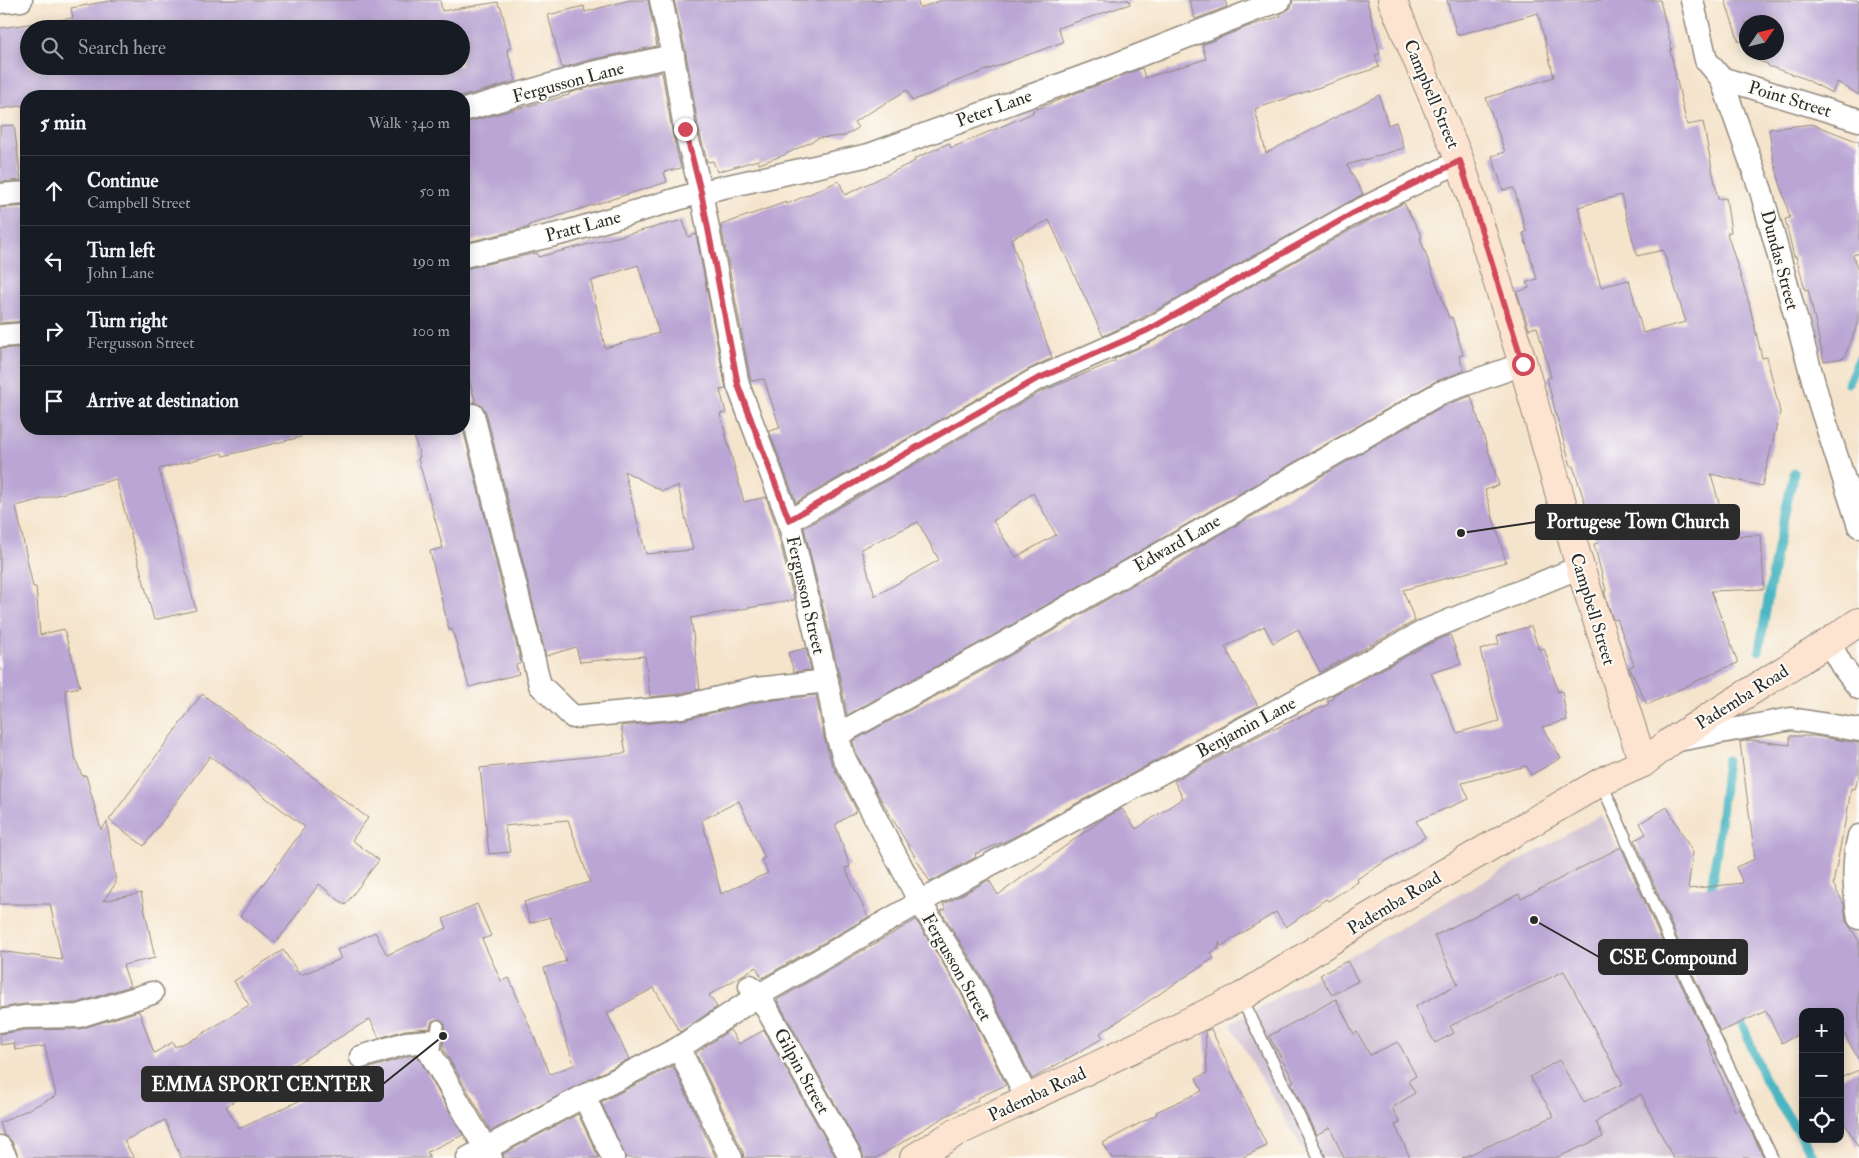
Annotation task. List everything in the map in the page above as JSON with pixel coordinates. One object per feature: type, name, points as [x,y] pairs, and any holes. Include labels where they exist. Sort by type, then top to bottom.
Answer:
[{"type":"main road","name":"Campbell Street","points":[[1392,0],[1460,161],[1523,364],[1580,567],[1642,763]]},
{"type":"main road","name":"Pademba Road","points":[[914,1158],[955,1133],[1241,997],[1362,921],[1601,782],[1642,763],[1670,742],[1859,622]]},
{"type":"street","points":[[0,2],[21,0]]},
{"type":"street","name":"Fergusson Street","points":[[661,0],[673,56],[685,129],[701,192],[738,385],[789,520],[827,681],[837,735],[844,758],[920,902],[971,985],[1027,1098]]},
{"type":"street","name":"Peter Lane","points":[[701,192],[869,155],[1112,66],[1280,0]]},
{"type":"street","name":"Dundas Street","points":[[1692,0],[1706,60],[1721,78],[1761,191],[1820,405],[1859,526]]},
{"type":"street","name":"Fergusson Lane","points":[[470,108],[592,74],[673,56]]},
{"type":"street","name":"Point Street","points":[[1721,78],[1859,120]]},
{"type":"street","points":[[789,520],[1035,380],[1148,330],[1352,214],[1460,161]]},
{"type":"street","name":"Pratt Lane","points":[[470,255],[567,232],[701,192]]},
{"type":"street","points":[[0,195],[20,193]]},
{"type":"street","points":[[0,336],[20,334]]},
{"type":"street","name":"Edward Lane","points":[[837,735],[1000,646],[1440,393],[1523,364]]},
{"type":"street","points":[[473,415],[540,685],[573,717],[681,707],[756,689],[827,681]]},
{"type":"street","name":"Benjamin Lane","points":[[482,1155],[584,1096],[679,1048],[754,990],[1427,630],[1580,567]]},
{"type":"street","points":[[1829,642],[1842,666],[1859,688]]},
{"type":"street","points":[[1670,742],[1791,719],[1859,730]]},
{"type":"street","points":[[1859,836],[1855,853],[1854,892],[1859,918]]},
{"type":"street","name":"Gilpin Street","points":[[754,990],[851,1158]]},
{"type":"street","points":[[0,1021],[24,1017],[79,1016],[152,993]]},
{"type":"street","points":[[361,1057],[406,1043],[434,1042],[482,1155]]},
{"type":"street","points":[[679,1048],[731,1158]]},
{"type":"street","points":[[584,1096],[613,1158]]},
{"type":"street","points":[[0,1146],[6,1158]]},
{"type":"lane","points":[[1601,782],[1684,973],[1772,1158]]},
{"type":"lane","points":[[1241,997],[1319,1158]]},
{"type":"shaded area","points":[[1601,815],[1772,1158],[1308,1158],[1230,1024]]},
{"type":"building","points":[[115,0],[440,0],[442,11],[498,2],[499,7],[501,7],[511,48],[507,49],[516,81],[470,94],[470,90],[20,90],[20,106],[0,109],[0,28],[20,25],[20,75],[470,75],[470,20],[58,20],[73,18],[71,8]]},
{"type":"building","points":[[630,0],[648,0],[657,46],[589,60],[562,68],[548,15],[584,6],[585,12]]},
{"type":"building","points":[[674,0],[917,0],[920,8],[942,0],[1129,0],[1130,4],[1058,28],[1063,42],[949,84],[949,86],[912,101],[907,90],[854,122],[858,128],[845,136],[819,138],[784,155],[759,164],[758,160],[717,172],[713,161],[707,162],[698,126],[686,53]]},
{"type":"building","points":[[1189,0],[1225,0],[1227,7],[1195,19]]},
{"type":"building","points":[[1293,0],[1367,0],[1380,54],[1375,55],[1379,67],[1255,109],[1266,153],[1379,95],[1388,125],[1396,122],[1404,148],[1347,165],[1363,194],[1142,318],[1103,336],[1049,220],[1011,239],[1052,358],[1029,369],[796,502],[769,431],[780,428],[764,379],[751,381],[721,225],[786,202],[787,204],[839,181],[845,195],[949,143],[951,148],[1033,113],[1032,111],[1142,68],[1145,78],[1206,59],[1202,45],[1281,16],[1280,14],[1291,8]]},
{"type":"building","points":[[1447,0],[1660,0],[1687,125],[1703,122],[1718,199],[1726,198],[1731,232],[1727,233],[1749,303],[1762,358],[1767,357],[1780,412],[1762,486],[1711,474],[1728,536],[1761,535],[1764,589],[1711,591],[1738,663],[1647,705],[1629,667],[1634,665],[1617,619],[1613,620],[1604,591],[1606,591],[1594,544],[1598,543],[1573,466],[1571,466],[1556,414],[1547,378],[1551,377],[1537,327],[1529,329],[1517,292],[1529,288],[1527,282],[1537,279],[1523,233],[1526,232],[1514,188],[1503,190],[1492,156],[1505,152],[1486,98],[1554,77],[1538,13],[1457,35]],"holes":[[[1621,195],[1637,256],[1663,250],[1686,322],[1643,333],[1629,280],[1601,287],[1578,207]]]},
{"type":"building","points":[[1725,0],[1859,0],[1859,95],[1837,82],[1832,93],[1803,78],[1756,60],[1784,60],[1784,15],[1739,15],[1739,42]]},
{"type":"building","points":[[662,72],[672,131],[681,168],[664,172],[667,182],[529,225],[529,227],[470,242],[470,121],[569,95],[569,93]]},
{"type":"building","points":[[1812,124],[1859,142],[1859,253],[1853,255],[1859,275],[1859,321],[1844,358],[1824,361],[1808,289],[1805,290],[1796,256],[1794,257],[1785,219],[1790,218],[1773,158],[1769,129]]},
{"type":"building","points":[[14,125],[20,180],[0,182],[0,126]]},
{"type":"building","points":[[1404,203],[1422,237],[1420,238],[1449,318],[1452,317],[1463,355],[1459,356],[1464,371],[1434,382],[994,635],[847,715],[804,528],[1041,392],[1115,361],[1114,359],[1154,341],[1358,226]],"holes":[[[1033,493],[1056,535],[1016,557],[993,521]],[[918,522],[939,560],[875,596],[861,549]]]},
{"type":"building","points":[[20,206],[20,321],[0,323],[0,208]]},
{"type":"building","points":[[683,220],[688,237],[696,234],[726,389],[720,390],[726,413],[720,414],[744,502],[766,497],[776,525],[794,600],[691,618],[700,689],[679,694],[650,697],[645,656],[580,662],[576,647],[546,656],[486,412],[482,406],[474,402],[470,383],[470,268],[537,253],[538,257]],"holes":[[[638,265],[659,333],[605,348],[591,281]],[[624,471],[662,491],[678,486],[693,550],[646,554]]]},
{"type":"building","points":[[20,347],[20,435],[301,435],[301,437],[223,456],[222,453],[159,469],[196,610],[154,620],[116,479],[16,506],[33,587],[36,587],[40,635],[64,629],[80,687],[65,690],[74,754],[82,776],[86,775],[101,830],[107,822],[116,883],[103,901],[141,893],[155,958],[123,965],[130,986],[77,1003],[24,1004],[0,1008],[0,951],[62,960],[50,904],[0,904],[0,349]]},
{"type":"building","points":[[1471,396],[1499,485],[1485,490],[1506,562],[1403,590],[1415,621],[1320,672],[1298,629],[1273,643],[1264,626],[1225,647],[1258,706],[1010,839],[975,854],[976,857],[930,882],[879,796],[856,753],[853,741],[1006,658],[1445,405]]},
{"type":"building","points":[[414,435],[464,435],[521,663],[516,665],[519,674],[469,687],[452,629],[449,630],[430,551],[443,548],[418,458],[420,457]]},
{"type":"building","points":[[1531,626],[1539,650],[1544,648],[1558,692],[1562,691],[1567,720],[1542,727],[1561,758],[1531,775],[1526,766],[1462,783],[1469,799],[1416,821],[1425,837],[1357,879],[1358,882],[1328,901],[1326,899],[1286,927],[1276,912],[1221,946],[1219,942],[1219,948],[1211,953],[1214,958],[1100,1033],[1103,1038],[1032,1079],[983,979],[941,911],[946,909],[943,905],[989,880],[998,895],[1104,818],[1122,809],[1136,829],[1183,798],[1174,781],[1271,729],[1329,704],[1327,701],[1333,698],[1332,696],[1433,642],[1450,635],[1461,664],[1431,673],[1457,733],[1499,721],[1480,650],[1499,644],[1497,636]]},
{"type":"building","points":[[806,648],[811,670],[794,672],[788,653]]},
{"type":"building","points":[[202,694],[368,818],[352,840],[379,860],[345,905],[319,884],[276,943],[240,916],[305,827],[210,756],[144,846],[109,820]]},
{"type":"building","points":[[816,695],[831,762],[857,811],[836,824],[836,826],[850,867],[845,868],[868,917],[762,978],[756,967],[709,995],[717,1007],[680,1032],[654,988],[607,1013],[629,1059],[491,1131],[443,1048],[445,1024],[439,1019],[432,1021],[430,1028],[405,1030],[379,1038],[370,1019],[226,1106],[239,1129],[367,1069],[417,1055],[463,1135],[427,1152],[430,1158],[181,1158],[165,1120],[124,1141],[134,1158],[19,1158],[12,1141],[4,1135],[0,1123],[56,1096],[45,1046],[15,1050],[14,1043],[0,1045],[0,1034],[25,1030],[80,1029],[139,1011],[154,1053],[173,1042],[175,1047],[196,1038],[249,1005],[234,981],[283,950],[296,969],[294,971],[296,970],[300,975],[341,959],[337,950],[375,932],[387,955],[447,928],[443,919],[477,904],[491,936],[482,939],[501,981],[509,978],[550,1074],[574,1065],[544,968],[566,961],[550,917],[530,923],[524,902],[590,882],[568,820],[504,826],[511,852],[489,854],[480,768],[626,753],[621,726],[682,720],[758,702]],"holes":[[[739,801],[765,858],[761,859],[768,873],[721,894],[702,820]]]},
{"type":"building","points":[[1790,736],[1814,736],[1859,743],[1859,775],[1855,789],[1851,788],[1833,884],[1844,904],[1846,921],[1859,941],[1859,1060],[1844,1033],[1844,1008],[1799,1008],[1799,1039],[1797,1035],[1782,1043],[1766,1011],[1720,1032],[1635,840],[1646,834],[1640,823],[1667,807],[1693,853],[1688,889],[1743,883],[1736,867],[1755,859],[1740,742],[1750,740],[1790,745]]},
{"type":"building","points":[[1621,847],[1677,976],[1707,1038],[1735,1111],[1740,1109],[1764,1158],[1673,1158],[1641,1094],[1596,1122],[1603,1137],[1556,1158],[1462,1158],[1554,1116],[1530,1077],[1559,1060],[1584,1102],[1623,1084],[1564,971],[1450,1026],[1454,1033],[1435,1043],[1415,1007],[1458,984],[1434,936],[1519,894],[1521,899]]},
{"type":"building","points":[[916,920],[960,991],[1006,1085],[977,1098],[978,1100],[946,1116],[876,1158],[864,1158],[777,1000]]},
{"type":"building","points":[[1347,961],[1358,981],[1332,995],[1320,975]]},
{"type":"building","points":[[1336,999],[1354,1034],[1357,1032],[1370,1055],[1398,1042],[1416,1076],[1408,1081],[1415,1093],[1392,1108],[1400,1123],[1395,1125],[1410,1158],[1344,1158],[1330,1127],[1316,1135],[1291,1082],[1294,1081],[1269,1036]]},
{"type":"building","points":[[1211,1029],[1267,1146],[1241,1158],[1112,1158],[1103,1143],[1157,1114],[1156,1112],[1202,1091],[1196,1078],[1207,1073],[1205,1031]]},
{"type":"building","points":[[730,1030],[739,1044],[764,1030],[836,1158],[744,1158],[743,1152],[696,1053]]},
{"type":"building","points":[[673,1066],[716,1158],[626,1158],[601,1102]]},
{"type":"building","points":[[1859,1070],[1859,1149],[1844,1122],[1844,1076]]},
{"type":"building","points":[[578,1114],[599,1158],[504,1158],[503,1154]]},
{"type":"waterway","points":[[1848,383],[1859,359]]},
{"type":"waterway","points":[[1759,651],[1777,548],[1794,473]]},
{"type":"waterway","points":[[1710,896],[1727,760]]},
{"type":"waterway","points":[[1738,1013],[1765,1081],[1799,1133]]},
{"type":"waterway","points":[[1806,1143],[1815,1158]]},
{"type":"place","name":"Portugese Town Church","points":[[1461,533]]},
{"type":"place","name":"CSE Compound","points":[[1534,920]]},
{"type":"place","name":"EMMA SPORT CENTER","points":[[443,1036]]},
{"type":"route","points":[[685,129],[701,192],[738,385],[789,520],[1035,380],[1148,330],[1352,214],[1460,161],[1523,364]]}]
